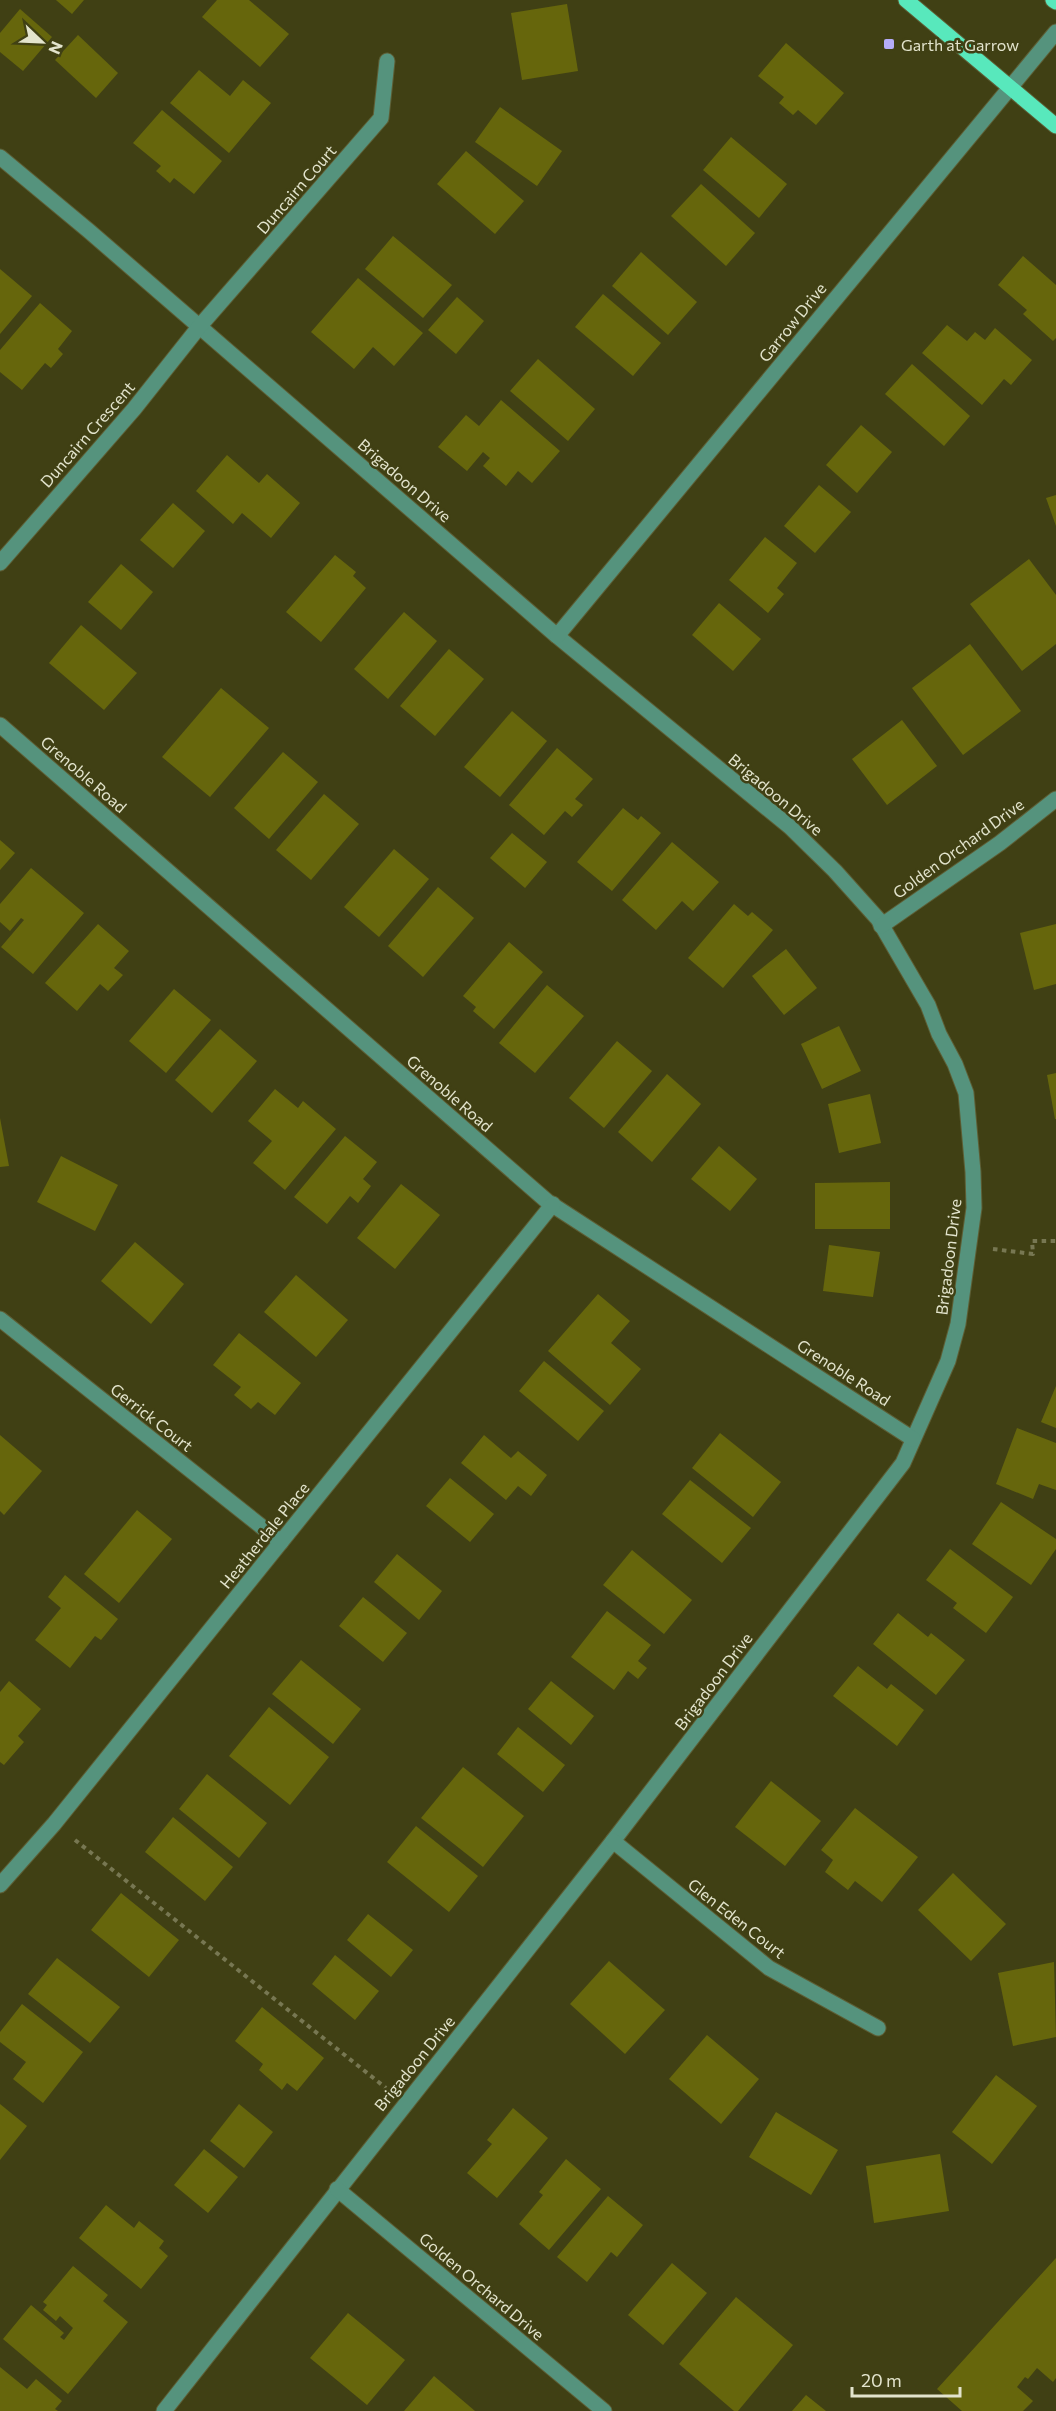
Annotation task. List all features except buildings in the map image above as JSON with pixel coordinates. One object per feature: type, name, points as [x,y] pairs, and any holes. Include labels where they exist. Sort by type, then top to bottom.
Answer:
[{"type":"main road","points":[[906,0],[1056,126]]},
{"type":"street","name":"Garrow Drive","points":[[557,636],[1056,32]]},
{"type":"street","name":"Duncairn Court","points":[[199,327],[381,118],[387,61]]},
{"type":"street","name":"Brigadoon Drive","points":[[0,157],[557,636],[798,835],[835,871],[878,919],[928,1005],[966,1093],[974,1208],[958,1324],[948,1360],[903,1463],[613,1841],[164,2411]]},
{"type":"street","name":"Duncairn Crescent","points":[[0,563],[134,409],[199,327]]},
{"type":"street","name":"Grenoble Road","points":[[0,725],[553,1204],[914,1439]]},
{"type":"street","name":"Golden Orchard Drive","points":[[881,926],[1000,843],[1056,799]]},
{"type":"street","name":"Heatherdale Place","points":[[0,1885],[54,1824],[553,1204]]},
{"type":"street","name":"Gerrick Court","points":[[0,1320],[281,1542]]},
{"type":"street","name":"Glen Eden Court","points":[[613,1841],[769,1968],[878,2028]]},
{"type":"street","name":"Golden Orchard Drive","points":[[337,2189],[604,2411]]},
{"type":"path","points":[[969,1246],[1033,1254],[1032,1241],[1056,1241]]},
{"type":"path","points":[[54,1824],[405,2104]]},
{"type":"place","name":"Garth at Garrow","points":[[889,44]]}]
